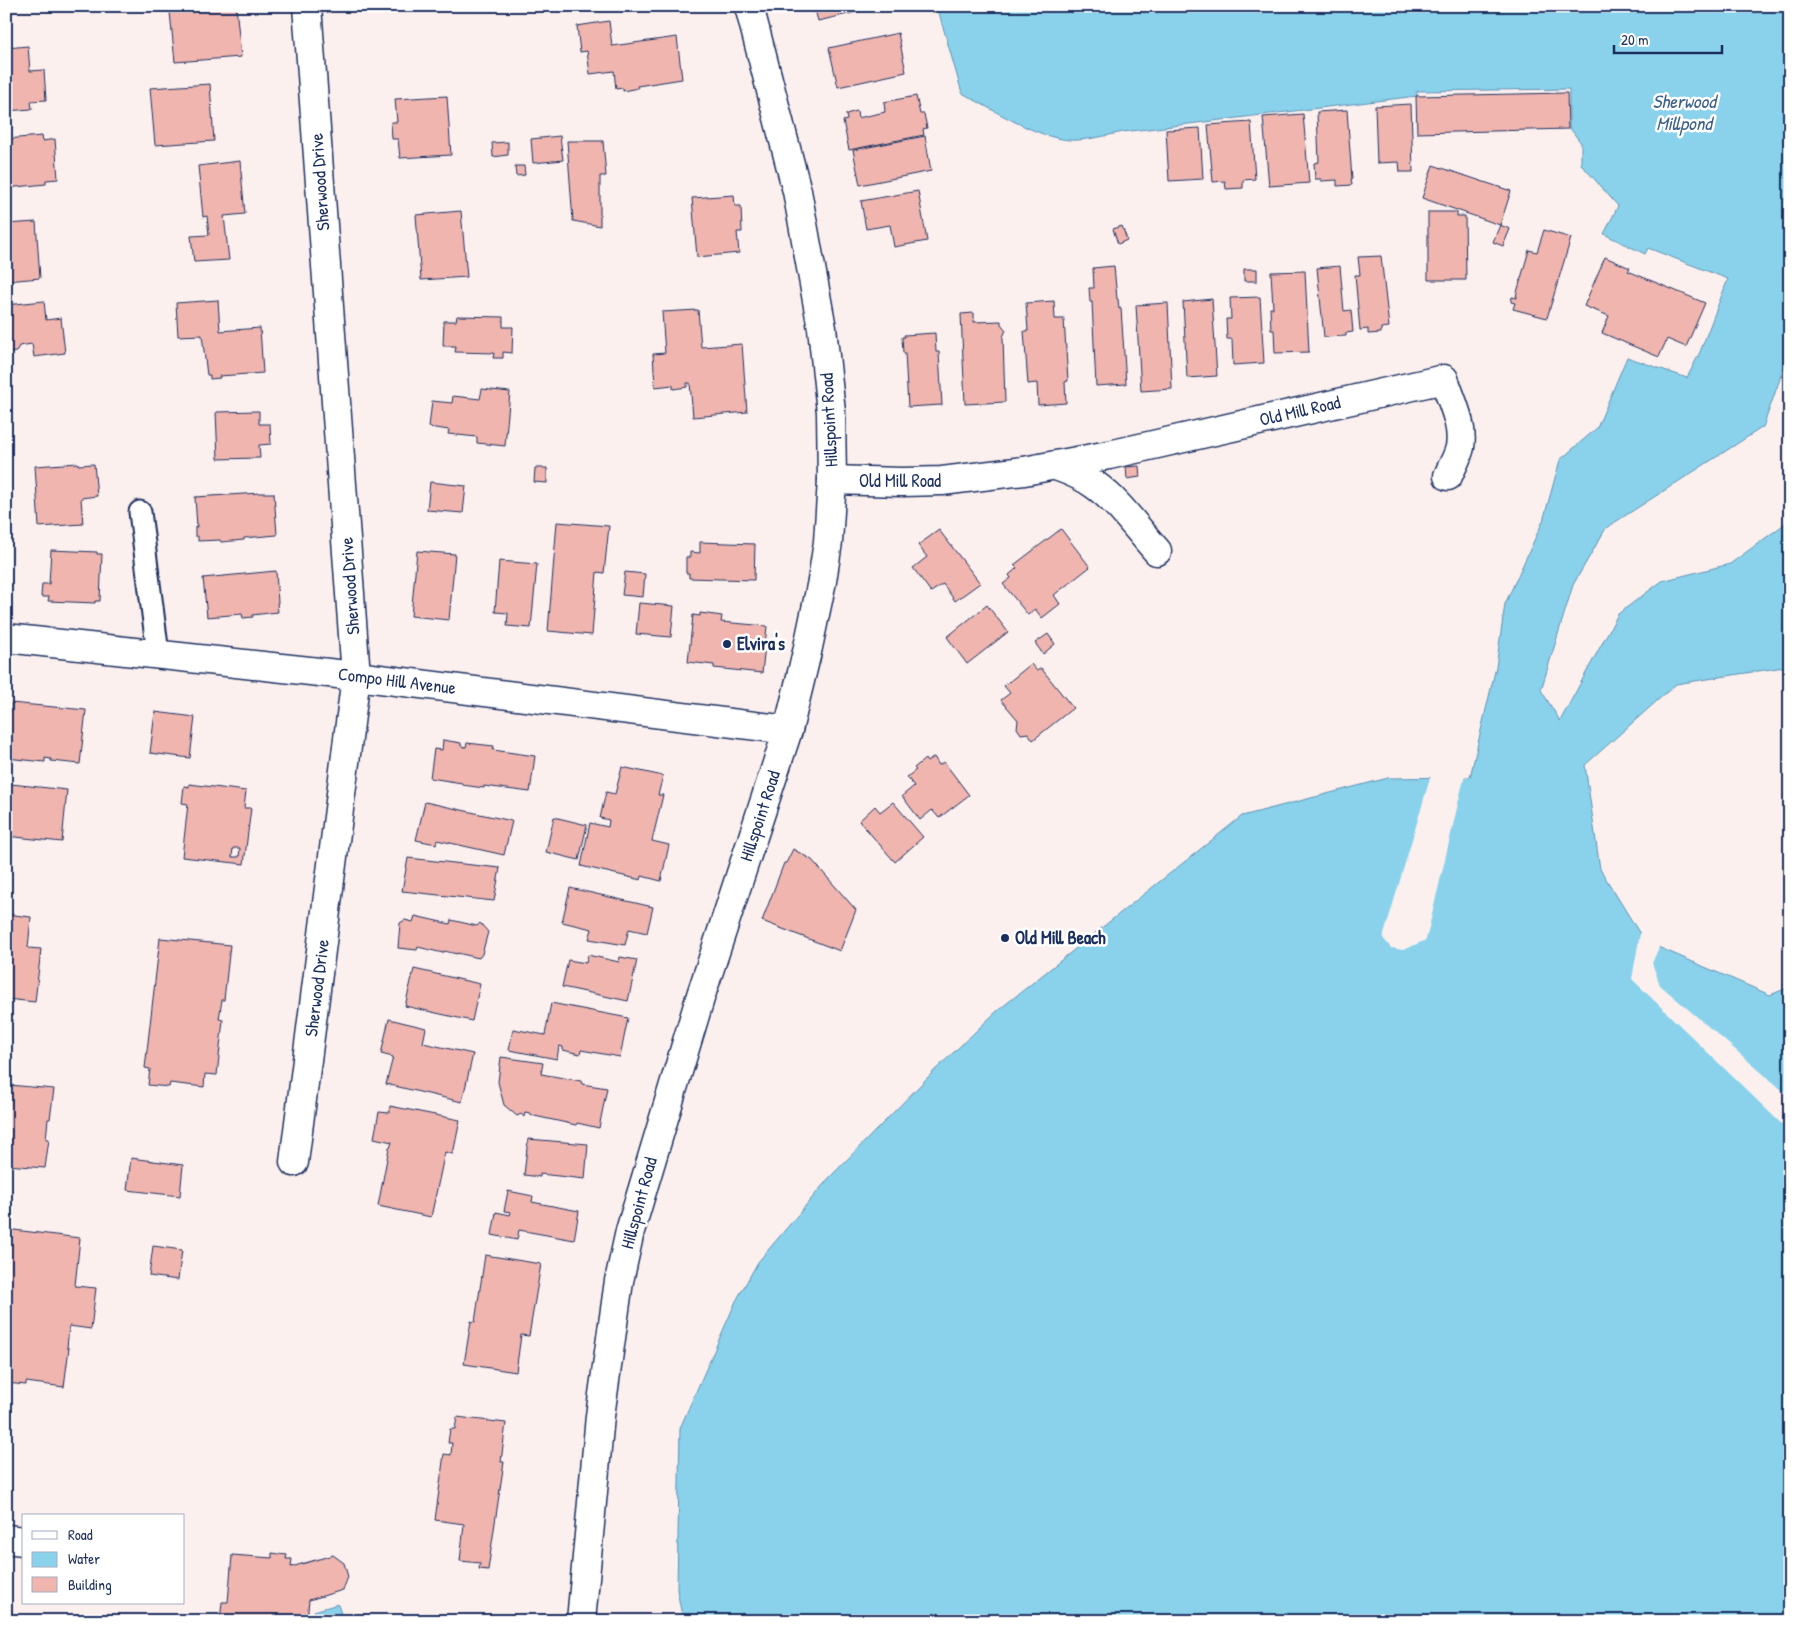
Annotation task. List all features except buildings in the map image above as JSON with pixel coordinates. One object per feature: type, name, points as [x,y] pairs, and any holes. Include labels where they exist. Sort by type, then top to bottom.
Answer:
[{"type":"street","name":"Sherwood Drive","points":[[294,1162],[356,676],[307,6]]},
{"type":"street","name":"Hillspoint Road","points":[[581,1621],[586,1547],[600,1416],[619,1281],[630,1231],[701,996],[788,730],[807,652],[828,542],[832,480],[831,412],[827,368],[814,279],[797,191],[749,6]]},
{"type":"street","name":"Old Mill Road","points":[[832,480],[942,481],[995,476],[1056,466],[1444,379],[1460,433],[1458,453],[1448,476]]},
{"type":"street","name":"Old Mill Road","points":[[1056,466],[1078,474],[1095,484],[1110,497],[1157,551]]},
{"type":"street","name":"Compo Hill Avenue","points":[[6,638],[356,676],[788,730]]},
{"type":"street","points":[[6,1540],[22,1541]]},
{"type":"lane","points":[[140,512],[158,654]]},
{"type":"water","name":"Sherwood Millpond","points":[[937,6],[1790,6],[1790,350],[1763,427],[1606,528],[1573,585],[1541,690],[1560,721],[1618,614],[1662,581],[1730,564],[1790,520],[1790,666],[1676,684],[1585,765],[1600,869],[1640,934],[1658,947],[1770,995],[1790,987],[1790,1621],[683,1621],[677,1590],[680,1428],[736,1301],[758,1262],[829,1178],[934,1071],[996,1012],[1242,816],[1388,778],[1470,777],[1496,667],[1505,604],[1543,521],[1560,460],[1597,428],[1627,357],[1687,378],[1700,352],[1728,279],[1648,248],[1645,254],[1604,234],[1618,206],[1581,164],[1581,143],[1569,127],[1569,89],[1417,91],[1417,96],[1123,132],[1078,140],[1064,139],[1034,131],[962,93]]},
{"type":"water","points":[[338,1604],[343,1621],[316,1621],[314,1611]]},
{"type":"pier","points":[[1465,774],[1426,940],[1403,950],[1391,948],[1383,938],[1431,775]]},
{"type":"pier","points":[[1642,932],[1660,945],[1652,963],[1660,985],[1790,1097],[1790,1132],[1632,979],[1640,934]]},
{"type":"place","name":"Elvira's","points":[[727,644]]},
{"type":"place","name":"Old Mill Beach","points":[[1005,938]]}]
